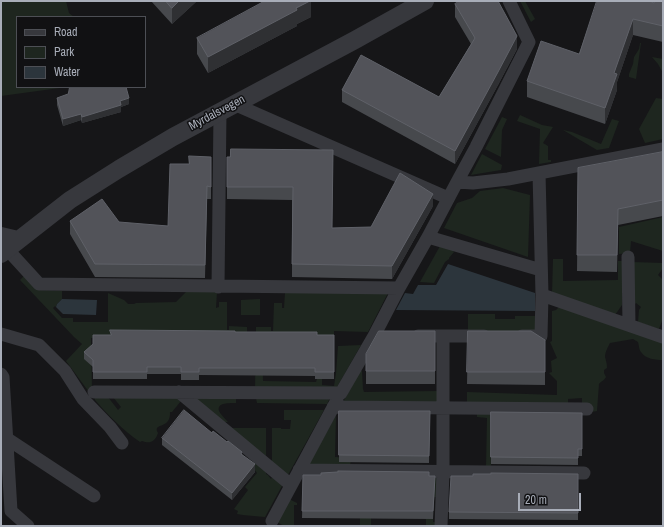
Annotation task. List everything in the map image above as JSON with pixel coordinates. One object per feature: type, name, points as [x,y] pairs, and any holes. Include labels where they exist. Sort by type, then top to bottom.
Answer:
[{"type":"street","name":"Myrdalsvegen","points":[[7,245],[76,196],[173,137],[425,1]]},
{"type":"street","points":[[272,522],[340,393],[374,336],[428,237],[476,147],[529,42],[509,1]]},
{"type":"street","points":[[218,287],[227,108],[306,135],[448,198]]},
{"type":"street","points":[[457,182],[473,183],[508,179],[663,149]]},
{"type":"street","points":[[511,336],[541,336],[542,295],[539,173]]},
{"type":"street","points":[[428,237],[541,270]]},
{"type":"street","points":[[7,245],[39,284],[399,288]]},
{"type":"street","points":[[628,257],[629,325]]},
{"type":"street","points":[[542,295],[663,337]]},
{"type":"street","points":[[1,334],[39,345],[64,371],[83,399],[122,442]]},
{"type":"street","points":[[374,336],[390,336]]},
{"type":"street","points":[[405,336],[496,336]]},
{"type":"street","points":[[442,526],[443,336]]},
{"type":"street","points":[[1,374],[3,377],[11,511],[28,526]]},
{"type":"street","points":[[94,392],[340,393]]},
{"type":"street","points":[[179,392],[291,485]]},
{"type":"street","points":[[333,407],[587,409]]},
{"type":"street","points":[[6,438],[94,496]]},
{"type":"street","points":[[299,470],[584,474]]},
{"type":"green space","points":[[1,1],[66,1],[69,13],[73,16],[16,16],[16,88],[60,88],[1,96]]},
{"type":"green space","points":[[520,1],[525,1],[535,19],[531,22]]},
{"type":"green space","points":[[640,43],[636,79],[629,77],[629,74]]},
{"type":"green space","points":[[652,57],[663,59],[663,73],[658,64]]},
{"type":"green space","points":[[656,98],[663,99],[663,139],[645,143],[639,129]]},
{"type":"green space","points":[[520,115],[542,125],[553,127],[543,143],[548,146],[548,160],[551,160],[551,162],[539,164],[540,129],[517,121]]},
{"type":"green space","points":[[502,117],[507,119],[502,130],[501,157],[485,149]]},
{"type":"green space","points":[[612,119],[619,121],[609,148],[597,150],[563,130],[572,132],[601,144]]},
{"type":"green space","points":[[482,154],[502,165],[501,170],[471,175]]},
{"type":"green space","points":[[503,188],[530,195],[528,257],[444,228],[457,203],[472,198],[480,191]]},
{"type":"green space","points":[[663,217],[663,251],[631,241],[630,253],[619,254],[619,227]]},
{"type":"green space","points":[[440,246],[454,250],[454,252],[445,262],[434,283],[420,282]]},
{"type":"green space","points":[[553,259],[563,259],[563,281],[618,280],[618,261],[623,261],[622,305],[615,315],[552,294]]},
{"type":"green space","points":[[632,262],[663,263],[663,268],[658,275],[663,280],[663,318],[659,329],[638,322],[639,310],[641,307],[636,303],[632,307]]},
{"type":"green space","points":[[24,276],[39,290],[62,291],[62,299],[56,307],[55,306],[53,308],[62,318],[73,318],[73,322],[108,322],[108,293],[124,300],[128,304],[134,304],[176,302],[186,292],[217,292],[216,308],[219,307],[219,302],[227,302],[227,330],[229,330],[229,326],[247,327],[248,360],[235,336],[91,338],[92,389],[89,392],[66,361],[82,344],[20,280]]},
{"type":"green space","points":[[285,293],[388,293],[368,332],[334,331],[334,338],[321,339],[262,338],[263,381],[316,382],[317,379],[322,379],[322,385],[334,386],[338,346],[361,345],[336,389],[255,389],[256,327],[271,327],[271,331],[273,331],[274,303],[282,303],[282,308],[284,308]]},
{"type":"green space","points":[[260,299],[260,315],[241,315],[241,300]]},
{"type":"green space","points":[[559,307],[663,340],[663,360],[648,358],[645,356],[640,351],[638,342],[633,339],[610,343],[605,355],[607,368],[604,370],[604,373],[606,377],[599,384],[597,411],[586,413],[582,405],[582,398],[568,399],[568,405],[467,404],[467,392],[557,395],[557,381],[549,373],[552,372],[551,361],[557,358],[550,342],[552,341],[552,311]]},
{"type":"green space","points":[[468,314],[495,314],[495,319],[515,319],[515,316],[535,316],[536,332],[468,333]]},
{"type":"green space","points":[[360,371],[362,371],[364,392],[439,391],[439,402],[343,402]]},
{"type":"green space","points":[[94,396],[108,397],[118,410],[121,407],[113,397],[176,396],[181,401],[172,412],[170,412],[170,418],[168,421],[157,428],[157,436],[152,442],[140,442],[111,417],[95,400]]},
{"type":"green space","points":[[192,397],[236,397],[236,403],[224,404],[220,406],[219,410],[222,416],[228,422],[223,422]]},
{"type":"green space","points":[[256,398],[330,398],[327,404],[257,403]]},
{"type":"green space","points":[[284,410],[324,410],[288,475],[272,462],[272,428],[290,429],[291,420],[284,420]]},
{"type":"green space","points":[[477,414],[504,414],[504,418],[490,418],[491,467],[486,467],[487,418],[477,417]]},
{"type":"green space","points":[[336,415],[335,457],[351,458],[350,466],[308,466]]},
{"type":"green space","points":[[230,428],[266,428],[266,456]]},
{"type":"green space","points":[[255,460],[266,470],[266,474],[271,479],[272,477],[283,484],[265,517],[237,514],[238,511],[234,509],[248,490],[245,487],[257,473],[251,465]]},
{"type":"green space","points":[[427,477],[437,477],[437,497],[433,497],[433,522],[437,522],[437,526],[426,526],[426,519],[430,519],[430,487]]},
{"type":"green space","points":[[371,483],[371,526],[360,526],[360,517]]},
{"type":"green space","points":[[289,499],[297,503],[297,505],[294,505],[294,526],[284,526],[277,522]]},
{"type":"water","points":[[448,264],[535,293],[535,311],[396,310],[405,293],[413,294],[418,285],[436,285]]},
{"type":"water","points":[[62,299],[97,300],[96,315],[63,314],[56,307]]},
{"type":"building","points":[[166,1],[179,1],[172,8]]},
{"type":"building","points":[[265,1],[310,1],[296,8],[297,10],[208,57],[197,38]]},
{"type":"building","points":[[460,1],[498,1],[517,36],[455,151],[342,90],[361,55],[439,97],[475,38],[455,4]]},
{"type":"building","points":[[597,1],[649,1],[654,3],[654,1],[663,1],[663,26],[633,19],[614,73],[617,74],[605,108],[527,81],[541,41],[579,54]]},
{"type":"building","points":[[70,88],[126,88],[129,98],[120,101],[121,105],[82,117],[81,114],[63,119],[57,98],[68,94]]},
{"type":"building","points":[[231,149],[333,150],[332,228],[371,227],[400,173],[433,194],[392,266],[292,264],[293,187],[227,187],[227,157],[230,157]]},
{"type":"building","points":[[663,152],[663,200],[618,209],[617,255],[577,255],[578,168]]},
{"type":"building","points":[[189,156],[211,157],[211,187],[207,186],[205,265],[95,264],[70,221],[102,199],[119,222],[168,226],[170,164],[189,164]]},
{"type":"building","points":[[110,330],[317,332],[317,335],[334,335],[334,372],[315,372],[315,368],[199,368],[199,372],[181,372],[181,367],[147,367],[147,372],[93,372],[93,360],[84,352],[93,344],[93,335],[111,335]]},
{"type":"building","points":[[379,331],[435,331],[435,371],[366,371],[366,354]]},
{"type":"building","points":[[468,331],[531,331],[545,340],[545,372],[467,372]]},
{"type":"building","points":[[184,410],[212,433],[213,431],[227,442],[228,441],[242,452],[241,454],[255,464],[232,493],[162,438]]},
{"type":"building","points":[[339,411],[430,411],[429,456],[339,455]]},
{"type":"building","points":[[491,412],[582,413],[582,449],[578,449],[578,458],[491,457]]},
{"type":"building","points":[[338,471],[429,472],[429,476],[435,476],[433,511],[302,511],[303,475],[321,475],[321,473]]},
{"type":"building","points":[[473,474],[578,474],[578,513],[449,512],[451,476],[473,476]]}]
